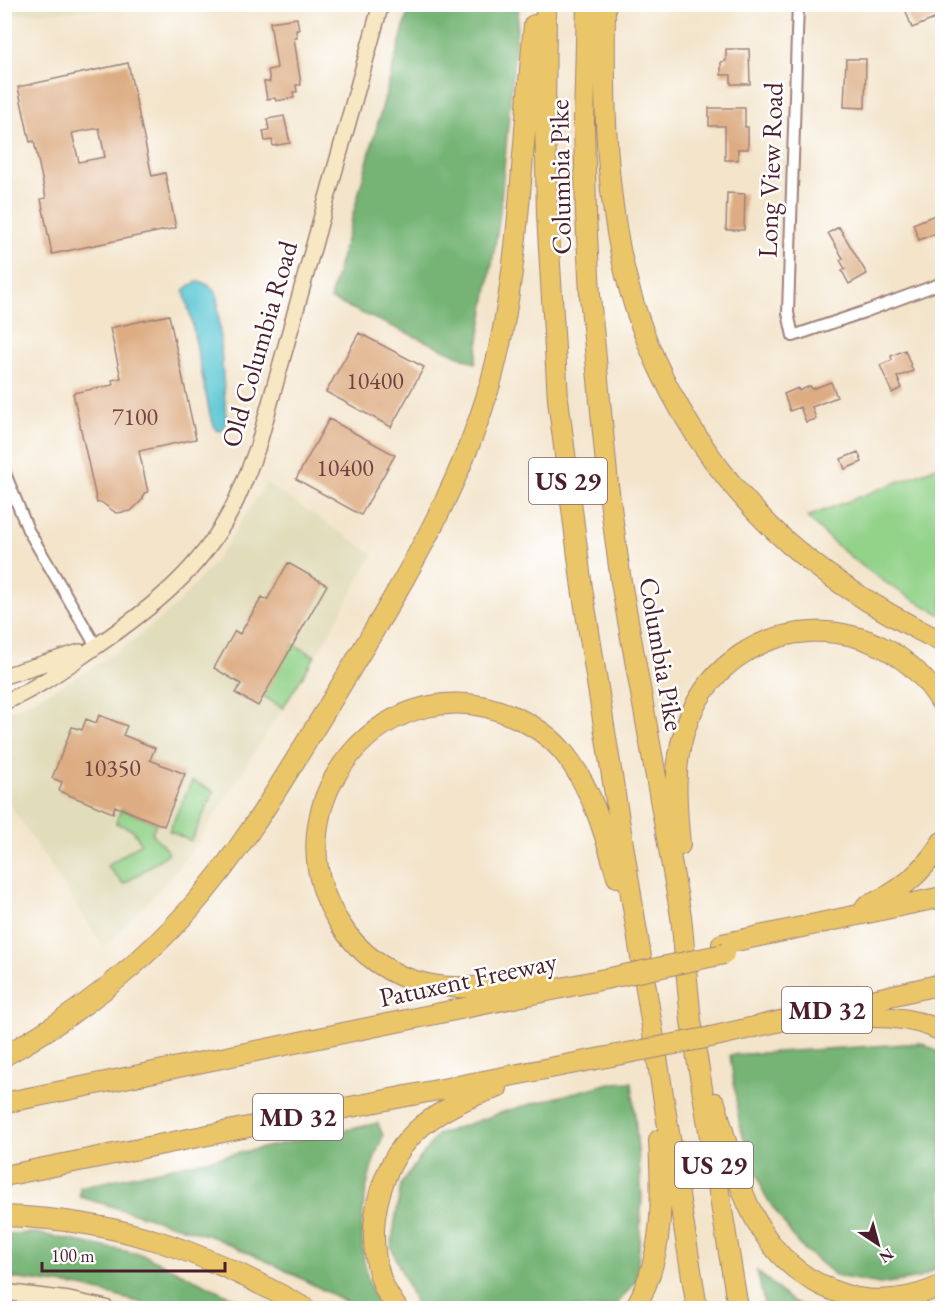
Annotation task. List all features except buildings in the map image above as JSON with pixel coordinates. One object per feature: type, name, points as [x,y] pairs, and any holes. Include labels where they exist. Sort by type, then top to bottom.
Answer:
[{"type":"highway","points":[[4,1056],[79,1010],[121,977],[177,923],[209,885],[254,825],[308,739],[364,646],[431,526],[459,467],[480,414],[495,365],[507,313],[515,252],[535,4]]},
{"type":"highway","name":"Columbia Pike","points":[[546,4],[547,215],[558,399],[582,588],[697,1308]]},
{"type":"highway","name":"Columbia Pike","points":[[587,4],[584,122],[586,214],[598,393],[621,582],[681,916],[691,1021],[738,1308]]},
{"type":"highway","points":[[605,4],[605,123],[615,217],[625,272],[638,316],[673,397],[717,465],[773,529],[838,582],[877,607],[942,642]]},
{"type":"highway","points":[[681,916],[676,786],[682,736],[700,697],[717,675],[735,659],[755,646],[804,631],[833,631],[856,635],[900,656],[934,689],[942,704]]},
{"type":"highway","points":[[604,974],[450,987],[402,977],[380,965],[363,951],[346,934],[323,892],[317,868],[315,841],[324,796],[335,774],[349,754],[385,723],[423,708],[469,705],[489,708],[530,724],[563,751],[588,792],[601,825],[640,954]]},
{"type":"highway","points":[[723,949],[882,900],[916,877],[942,842]]},
{"type":"highway","points":[[784,932],[942,897]]},
{"type":"highway","name":"Patuxent Freeway","points":[[4,1103],[723,949],[942,908]]},
{"type":"highway","points":[[245,1052],[397,1011],[544,980]]},
{"type":"highway","name":"MD 32","points":[[4,1176],[711,1037],[942,984]]},
{"type":"highway","points":[[711,1037],[858,1017],[908,1018],[942,1031]]},
{"type":"highway","points":[[691,1021],[738,1180],[750,1211],[764,1237],[782,1259],[813,1282],[835,1292],[860,1299],[908,1298],[942,1285]]},
{"type":"highway","points":[[635,1308],[645,1292],[654,1265],[660,1234],[662,1202],[652,1029]]},
{"type":"highway","points":[[397,1308],[380,1277],[375,1218],[384,1181],[405,1143],[422,1126],[461,1101],[489,1090],[591,1060]]},
{"type":"highway","points":[[4,1216],[84,1222],[142,1235],[208,1259],[304,1308]]},
{"type":"street","name":"Old Columbia Road","points":[[4,702],[51,679],[145,612],[182,579],[216,536],[236,499],[258,446],[381,4]]},
{"type":"street","name":"Long View Road","points":[[798,4],[788,313],[793,336],[855,316],[942,283]]},
{"type":"street","points":[[4,471],[28,530],[96,646]]},
{"type":"street","name":"Old Columbia Road","points":[[4,676],[96,646]]},
{"type":"street","points":[[4,1292],[69,1300],[106,1308]]},
{"type":"shaded area","points":[[5,4],[173,4],[173,5],[5,15]]},
{"type":"shaded area","points":[[266,483],[373,554],[325,641],[195,846],[162,886],[104,947],[5,797],[4,714],[90,669],[132,641],[176,606],[215,562]]},
{"type":"green space","points":[[410,5],[519,5],[499,222],[475,363],[330,299]]},
{"type":"green space","points":[[942,465],[942,615],[870,572],[838,547],[807,517]]},
{"type":"green space","points":[[293,644],[315,656],[283,708],[263,696]]},
{"type":"green space","points":[[192,781],[214,791],[191,841],[169,831]]},
{"type":"green space","points":[[121,809],[156,823],[152,833],[169,853],[124,884],[107,866],[141,843],[133,830],[116,823]]},
{"type":"green space","points":[[921,1043],[942,1054],[942,1265],[920,1278],[880,1284],[836,1276],[799,1245],[765,1196],[740,1127],[730,1055]]},
{"type":"green space","points":[[632,1082],[642,1197],[637,1280],[614,1308],[417,1308],[391,1247],[401,1184],[437,1135],[509,1110],[610,1083]]},
{"type":"green space","points":[[378,1123],[383,1136],[369,1178],[362,1222],[362,1244],[370,1287],[379,1308],[358,1308],[275,1265],[213,1237],[80,1197],[80,1187]]},
{"type":"green space","points":[[36,1233],[144,1255],[254,1308],[161,1308],[82,1287],[5,1277],[5,1234]]},
{"type":"green space","points":[[757,1271],[794,1303],[812,1308],[765,1308]]},
{"type":"water","points":[[197,282],[209,286],[217,295],[226,418],[221,431],[216,430],[210,415],[184,291]]}]
